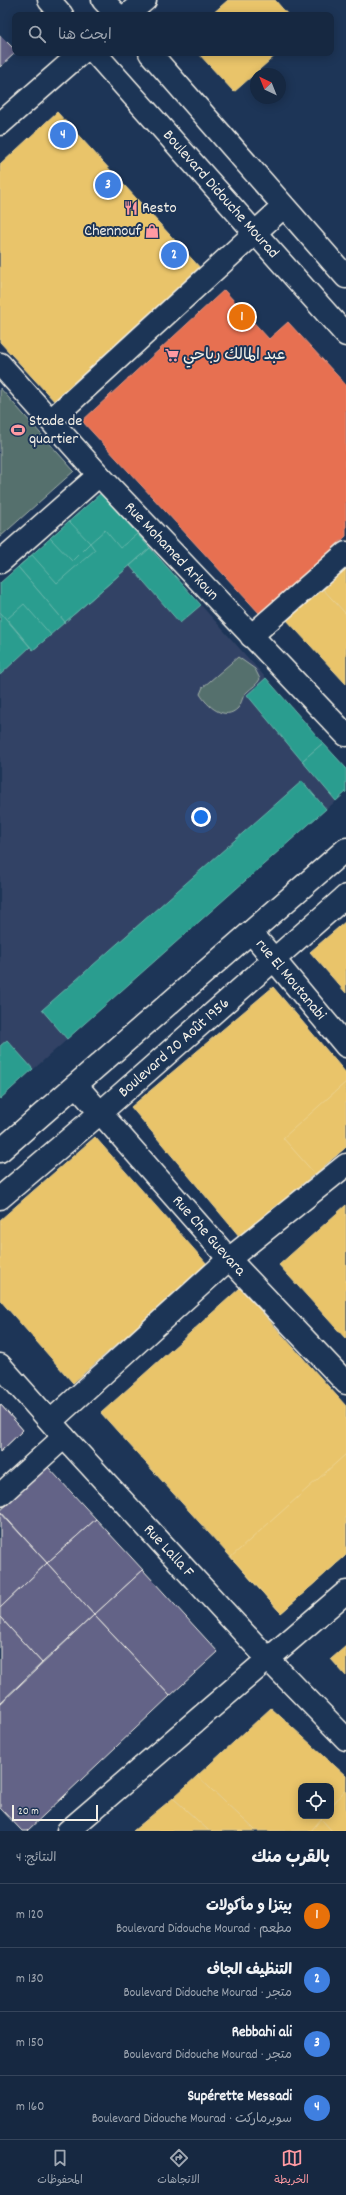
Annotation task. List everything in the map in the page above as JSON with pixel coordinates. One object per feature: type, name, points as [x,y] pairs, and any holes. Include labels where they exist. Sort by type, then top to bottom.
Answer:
[{"type":"street","points":[[49,0],[59,12]]},
{"type":"street","points":[[103,0],[114,12]]},
{"type":"street","points":[[131,12],[145,0]]},
{"type":"street","points":[[0,124],[78,56]]},
{"type":"street","name":"Boulevard Didouche Mourad","points":[[98,56],[346,335]]},
{"type":"street","points":[[153,56],[283,207],[346,277]]},
{"type":"street","points":[[51,420],[283,207]]},
{"type":"street","name":"Rue Mohamed Arkoun","points":[[0,364],[99,475],[346,735]]},
{"type":"street","points":[[0,562],[99,475]]},
{"type":"street","points":[[251,636],[346,554]]},
{"type":"street","points":[[0,1151],[346,849]]},
{"type":"street","name":"Boulevard 20 Août 1956","points":[[0,1198],[100,1113],[346,896]]},
{"type":"street","name":"rue El Moutanabi","points":[[251,932],[346,1046]]},
{"type":"street","name":"Rue Che Guevara","points":[[76,1085],[229,1259],[346,1383]]},
{"type":"street","points":[[0,1495],[57,1429],[229,1259],[346,1164]]},
{"type":"street","name":"Rue Lalla F","points":[[0,1365],[268,1659],[346,1739]]},
{"type":"street","points":[[68,1831],[346,1592]]},
{"type":"shaded area","points":[[101,493],[346,768],[346,792],[0,1099],[0,583]]},
{"type":"green space","name":"Stade de quartier","points":[[0,388],[74,471],[0,537]]},
{"type":"green space","points":[[238,657],[255,669],[260,679],[245,694],[238,708],[233,712],[222,713],[207,703],[200,694],[203,687]]},
{"type":"building: سكن","points":[[228,0],[275,0],[285,12],[214,12]]},
{"type":"building: سكن","points":[[201,56],[275,56],[261,68],[250,68],[250,78],[234,92]]},
{"type":"building: سكن","points":[[57,112],[203,271],[57,404],[0,342],[0,165]]},
{"type":"building: سكن","points":[[346,562],[346,614],[320,586]]},
{"type":"building: سكن","points":[[320,586],[346,614],[346,684],[285,618]]},
{"type":"building: سكن","points":[[346,921],[346,993],[310,952]]},
{"type":"building: سكن","points":[[273,987],[346,1073],[346,1147],[240,1237],[131,1107]]},
{"type":"building: سكن","points":[[346,1082],[346,1147],[315,1174],[283,1138]]},
{"type":"building: سكن","points":[[95,1137],[207,1264],[73,1383],[0,1300],[0,1220]]},
{"type":"building: سكن","points":[[346,1205],[346,1339],[279,1265]]},
{"type":"building: سكن","points":[[240,1288],[346,1406],[346,1555],[281,1613],[101,1413]]},
{"type":"building: سكن","points":[[346,1454],[346,1555],[281,1613],[231,1557]]},
{"type":"building: سكن","points":[[346,1646],[346,1676],[331,1659]]},
{"type":"building: سكن","points":[[271,1708],[346,1776],[346,1789],[334,1803],[334,1783],[298,1783],[298,1819],[321,1819],[311,1831],[256,1831],[197,1776]]},
{"type":"building: سكن","points":[[197,1776],[256,1831],[209,1831],[173,1798]]},
{"type":"building: سكن","points":[[346,1789],[346,1831],[332,1831],[321,1819],[334,1819],[334,1803]]},
{"type":"building: سكن","points":[[173,1798],[209,1831],[133,1831]]},
{"type":"building: سكن","points":[[321,1819],[332,1831],[311,1831]]},
{"type":"building: متاجر","points":[[224,290],[269,339],[288,322],[346,385],[346,536],[261,615],[82,421]]},
{"type":"building: مدارس","points":[[101,493],[150,548],[65,622],[18,567]]},
{"type":"building: مدارس","points":[[69,521],[90,543],[72,561],[50,538]]},
{"type":"building: مدارس","points":[[105,530],[120,548],[137,534],[150,548],[65,622],[18,567],[32,555],[57,583],[95,550],[90,543]]},
{"type":"building: مدارس","points":[[150,548],[201,605],[180,623],[130,566]]},
{"type":"building: مدارس","points":[[18,567],[65,622],[33,650],[0,612],[0,583]]},
{"type":"building: مدارس","points":[[24,604],[51,635],[33,650],[7,619]]},
{"type":"building: مدارس","points":[[0,612],[30,647],[0,675]]},
{"type":"building: مدارس","points":[[266,678],[323,743],[302,761],[247,695]]},
{"type":"building: مدارس","points":[[323,743],[346,768],[346,792],[336,801],[302,761]]},
{"type":"building: مدارس","points":[[302,781],[326,809],[67,1039],[42,1010]]},
{"type":"building: مدارس","points":[[7,1040],[33,1069],[0,1099],[0,1046]]},
{"type":"building: أخرى","points":[[0,35],[12,47],[12,56],[0,67]]},
{"type":"building: أخرى","points":[[0,1404],[23,1430],[0,1452]]},
{"type":"building: أخرى","points":[[0,1404],[23,1430],[0,1452]]},
{"type":"building: أخرى","points":[[48,1467],[96,1519],[47,1563],[0,1511]]},
{"type":"building: أخرى","points":[[0,1512],[47,1563],[0,1608]]},
{"type":"building: أخرى","points":[[96,1519],[143,1570],[94,1615],[47,1563]]},
{"type":"building: أخرى","points":[[47,1563],[94,1615],[42,1663],[0,1617],[0,1608]]},
{"type":"building: أخرى","points":[[143,1570],[218,1652],[170,1696],[94,1615]]},
{"type":"building: أخرى","points":[[94,1615],[170,1696],[27,1831],[22,1831],[0,1808],[0,1704]]},
{"type":"building: أخرى","points":[[0,1617],[42,1663],[0,1703]]},
{"type":"place","name":"Supérette Messadi","points":[[63,135]]},
{"type":"place","name":"Rebbahi ali","points":[[108,185]]},
{"type":"place","name":"Resto","points":[[131,208]]},
{"type":"place","name":"Chennouf","points":[[152,231]]},
{"type":"place","name":"التنظيف الجاف","points":[[174,255]]},
{"type":"place","name":"بيتزا و مأكولات","points":[[242,317]]},
{"type":"place","name":"عبد المالك رباحي","points":[[172,355]]},
{"type":"place","name":"Stade de quartier","points":[[18,430]]}]
